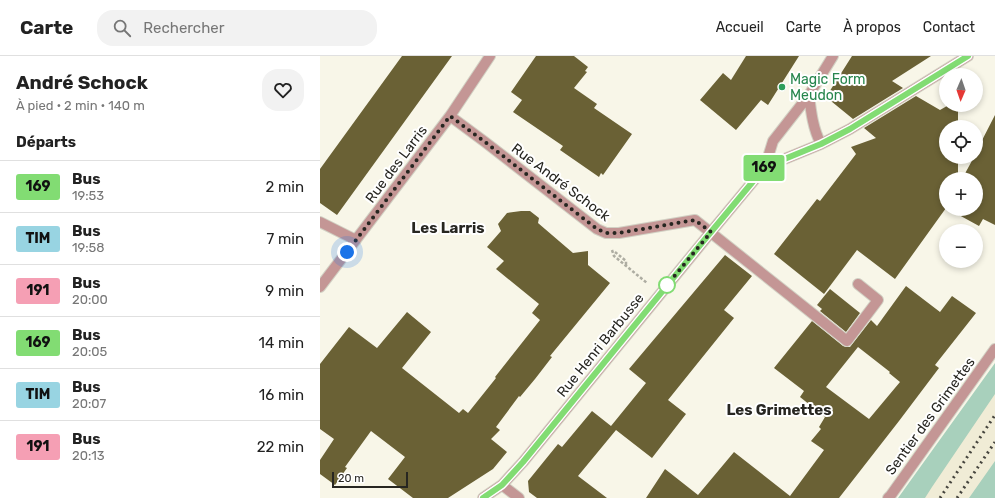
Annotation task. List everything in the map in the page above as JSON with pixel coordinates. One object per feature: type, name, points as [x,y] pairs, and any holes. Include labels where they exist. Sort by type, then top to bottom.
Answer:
[{"type":"street","name":"Rue des Larris","points":[[320,287],[450,116],[490,56]]},
{"type":"street","name":"Rue Henri Barbusse","points":[[483,498],[502,485],[523,462],[765,167],[773,141],[809,95],[833,56]]},
{"type":"street","name":"Rue Henri Barbusse","points":[[765,167],[821,144],[850,129],[968,56]]},
{"type":"street","points":[[809,95],[816,136],[821,144]]},
{"type":"street","name":"Rue André Schock","points":[[450,116],[597,229],[606,233],[619,233],[695,220],[847,341],[878,300],[858,284]]},
{"type":"street","points":[[320,222],[356,240]]},
{"type":"street","name":"Sentier des Grimettes","points":[[888,498],[995,349]]},
{"type":"street","points":[[502,485],[519,498]]},
{"type":"path","points":[[611,248],[614,256],[660,294]]},
{"type":"path","points":[[615,251],[626,261],[626,266]]},
{"type":"shaded area","points":[[995,377],[995,481],[983,498],[914,498]]},
{"type":"green space","points":[[995,363],[995,394],[925,498],[898,498]]},
{"type":"green space","points":[[995,461],[995,498],[969,498]]},
{"type":"building","points":[[402,56],[452,56],[337,215],[320,203],[320,169]]},
{"type":"building","points":[[536,56],[574,56],[588,67],[585,71],[587,72],[574,88],[597,104],[594,108],[632,134],[603,175],[601,173],[599,177],[560,150],[563,146],[513,112],[522,100],[511,92]]},
{"type":"building","points":[[746,56],[799,56],[768,105],[761,100],[736,130],[700,100],[723,73],[731,80]]},
{"type":"building","points":[[852,56],[931,56],[892,81],[903,88],[853,119],[826,97]]},
{"type":"building","points":[[916,96],[939,109],[939,112],[958,112],[958,120],[939,120],[939,164],[958,164],[958,172],[939,172],[939,216],[940,216],[895,279],[857,250],[824,294],[774,254],[817,199],[820,201],[856,154],[851,147],[876,138],[864,128]]},
{"type":"building","points":[[995,115],[995,225],[983,219],[980,224],[975,224],[961,216],[983,216],[983,172],[966,172],[970,164],[983,164],[983,138]]},
{"type":"building","points":[[530,211],[539,218],[538,223],[573,253],[588,251],[588,265],[610,283],[550,356],[552,357],[520,397],[519,396],[496,427],[500,430],[491,439],[507,452],[493,469],[448,498],[413,498],[388,479],[405,457],[371,431],[345,467],[347,468],[335,485],[320,474],[320,460],[334,439],[320,429],[320,364],[349,327],[377,348],[407,312],[431,332],[402,368],[459,413],[463,409],[468,413],[540,320],[532,313],[539,304],[496,269],[504,261],[487,247],[501,231],[498,224],[507,213]]},
{"type":"building","points":[[725,255],[752,276],[724,310],[734,318],[668,400],[686,414],[652,458],[616,430],[578,476],[607,498],[537,498],[529,492],[528,481],[558,444],[562,447],[592,411],[611,426],[646,383],[629,369]]},
{"type":"building","points":[[906,286],[940,312],[952,296],[976,313],[935,365],[939,368],[839,498],[646,498],[665,469],[698,495],[734,452],[790,496],[824,450],[811,441],[821,429],[819,427],[825,417],[800,397],[804,391],[774,368],[812,321],[846,347],[850,347],[871,320],[877,326]],"holes":[[[858,347],[890,372],[889,373],[900,382],[869,419],[826,387]]]},
{"type":"building","points":[[830,289],[860,313],[846,332],[820,311],[822,309],[817,305]]},
{"type":"railway","points":[[940,498],[995,415]]},
{"type":"railway","points":[[957,498],[995,442]]},
{"type":"bus line","name":"169","points":[[483,498],[502,485],[523,462],[765,167],[821,144],[850,129],[968,56]]},
{"type":"place","name":"Magic Form Meudon","points":[[782,87]]},
{"type":"district","name":"Les Larris","points":[[448,228]]},
{"type":"district","name":"Les Grimettes","points":[[779,410]]},
{"type":"route","points":[[347,252],[450,116],[597,229],[606,233],[619,233],[695,220],[711,232],[667,285]]}]
